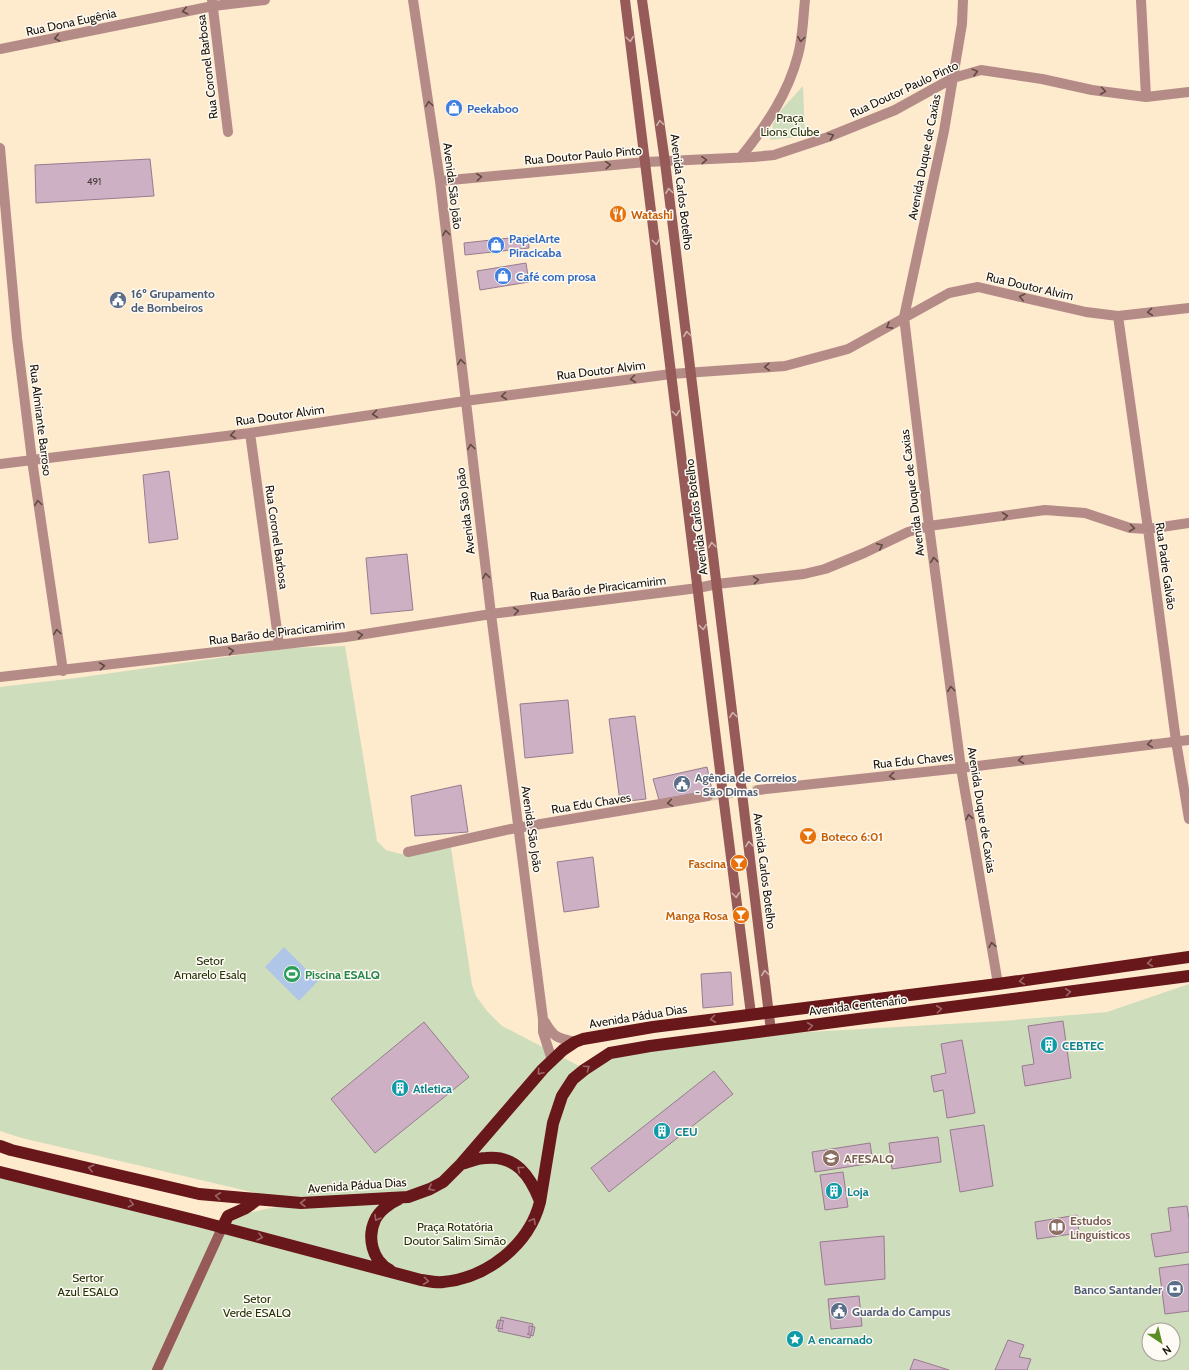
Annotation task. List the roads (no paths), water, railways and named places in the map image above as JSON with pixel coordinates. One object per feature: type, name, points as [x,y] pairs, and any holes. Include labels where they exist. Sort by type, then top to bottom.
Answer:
[{"type":"highway","name":"Avenida Centenário","points":[[752,1014],[998,984],[1189,957]]},
{"type":"highway","name":"Avenida Centenário","points":[[540,1202],[553,1123],[564,1093],[573,1079],[584,1070],[610,1054],[650,1046],[1189,976]]},
{"type":"highway","name":"Avenida Pádua Dias","points":[[0,1146],[11,1150],[199,1194],[300,1203],[408,1197],[430,1189],[443,1182],[461,1164],[552,1060],[575,1042],[606,1034],[752,1014]]},
{"type":"highway","points":[[0,1172],[198,1221],[421,1280],[442,1282],[456,1280],[484,1271],[498,1262],[522,1238],[537,1213],[540,1202],[528,1176],[513,1163],[497,1158],[486,1158],[461,1164]]},
{"type":"highway","points":[[0,1168],[53,1186]]},
{"type":"highway","points":[[398,1274],[386,1268],[375,1255],[371,1238],[372,1228],[376,1218],[382,1210],[398,1200],[408,1197]]},
{"type":"highway","points":[[222,1228],[228,1216],[246,1208],[257,1200]]},
{"type":"main road","name":"Avenida Carlos Botelho","points":[[625,0],[723,795],[752,1014]]},
{"type":"main road","name":"Avenida Carlos Botelho","points":[[642,0],[665,162],[771,1031]]},
{"type":"main road","points":[[157,1370],[222,1228]]},
{"type":"street","name":"Rua Dona Eugênia","points":[[0,49],[212,3],[265,0]]},
{"type":"street","name":"Avenida São João","points":[[413,0],[440,181],[465,401],[543,1019],[543,1032],[552,1060]]},
{"type":"street","points":[[740,158],[762,131],[786,89],[799,54],[806,0]]},
{"type":"street","name":"Avenida Duque de Caxias","points":[[962,0],[962,24],[944,130],[934,183],[904,317],[929,526],[961,768],[998,984]]},
{"type":"street","points":[[1141,0],[1146,97]]},
{"type":"street","name":"Rua Coronel Barbosa","points":[[212,3],[228,132]]},
{"type":"street","name":"Rua Doutor Paulo Pinto","points":[[440,181],[646,162],[740,158],[774,154],[828,137],[895,110],[953,78],[981,70],[1042,79],[1092,90],[1146,97],[1189,92]]},
{"type":"street","name":"Rua Almirante Barroso","points":[[0,148],[18,338],[32,460],[63,671]]},
{"type":"street","name":"Rua Doutor Alvim","points":[[0,464],[250,433],[465,401],[671,374],[785,366],[848,349],[949,293],[978,287],[1086,312],[1118,316],[1189,308]]},
{"type":"street","name":"Rua Padre Galvão","points":[[1118,316],[1176,741],[1189,819]]},
{"type":"street","name":"Rua Coronel Barbosa","points":[[250,433],[279,645]]},
{"type":"street","name":"Rua Barão de Piracicamirim","points":[[0,677],[63,671],[346,637],[491,614],[804,574],[825,569],[864,553],[908,532],[929,526],[1046,510],[1085,513],[1130,528],[1148,529],[1189,523]]},
{"type":"street","name":"Rua Edu Chaves","points":[[758,790],[961,768],[1189,740]]},
{"type":"street","name":"Rua Edu Chaves","points":[[408,852],[518,828],[708,796]]},
{"type":"street","name":"Avenida São João","points":[[543,1019],[551,1033],[559,1039],[575,1042]]},
{"type":"water","name":"Piscina ESALQ","points":[[284,947],[318,981],[299,1001],[265,967]]},
{"type":"tunnel","points":[[708,796],[758,790]]},
{"type":"place","name":"Peekaboo","points":[[454,108]]},
{"type":"place","name":"Watashi","points":[[618,214]]},
{"type":"place","name":"PapelArte Piracicaba","points":[[496,245]]},
{"type":"place","name":"Café com prosa","points":[[503,276]]},
{"type":"place","name":"16º Grupamento de Bombeiros","points":[[118,300]]},
{"type":"place","name":"Agência de Correios - São Dimas","points":[[682,784]]},
{"type":"place","name":"Boteco 6:01","points":[[808,836]]},
{"type":"place","name":"Fascina","points":[[739,863]]},
{"type":"place","name":"Manga Rosa","points":[[741,915]]},
{"type":"place","name":"Piscina ESALQ","points":[[292,974]]},
{"type":"place","name":"CEBTEC","points":[[1049,1045]]},
{"type":"place","name":"Atletica","points":[[400,1088]]},
{"type":"place","name":"CEU","points":[[662,1131]]},
{"type":"place","name":"AFESALQ","points":[[831,1158]]},
{"type":"place","name":"Loja","points":[[834,1191]]},
{"type":"place","name":"Estudos Linguísticos","points":[[1057,1227]]},
{"type":"place","name":"Banco Santander","points":[[1175,1289]]},
{"type":"place","name":"Guarda do Campus","points":[[839,1311]]},
{"type":"place","name":"A encarnado","points":[[795,1339]]},
{"type":"park label","name":"Praça Lions Clube","points":[[790,124]]},
{"type":"park label","name":"Setor Amarelo Esalq","points":[[210,967]]},
{"type":"park label","name":"Praça Rotatória Doutor Salim Simão","points":[[455,1233]]},
{"type":"park label","name":"Sertor Azul ESALQ","points":[[88,1284]]},
{"type":"park label","name":"Setor Verde ESALQ","points":[[257,1305]]}]
